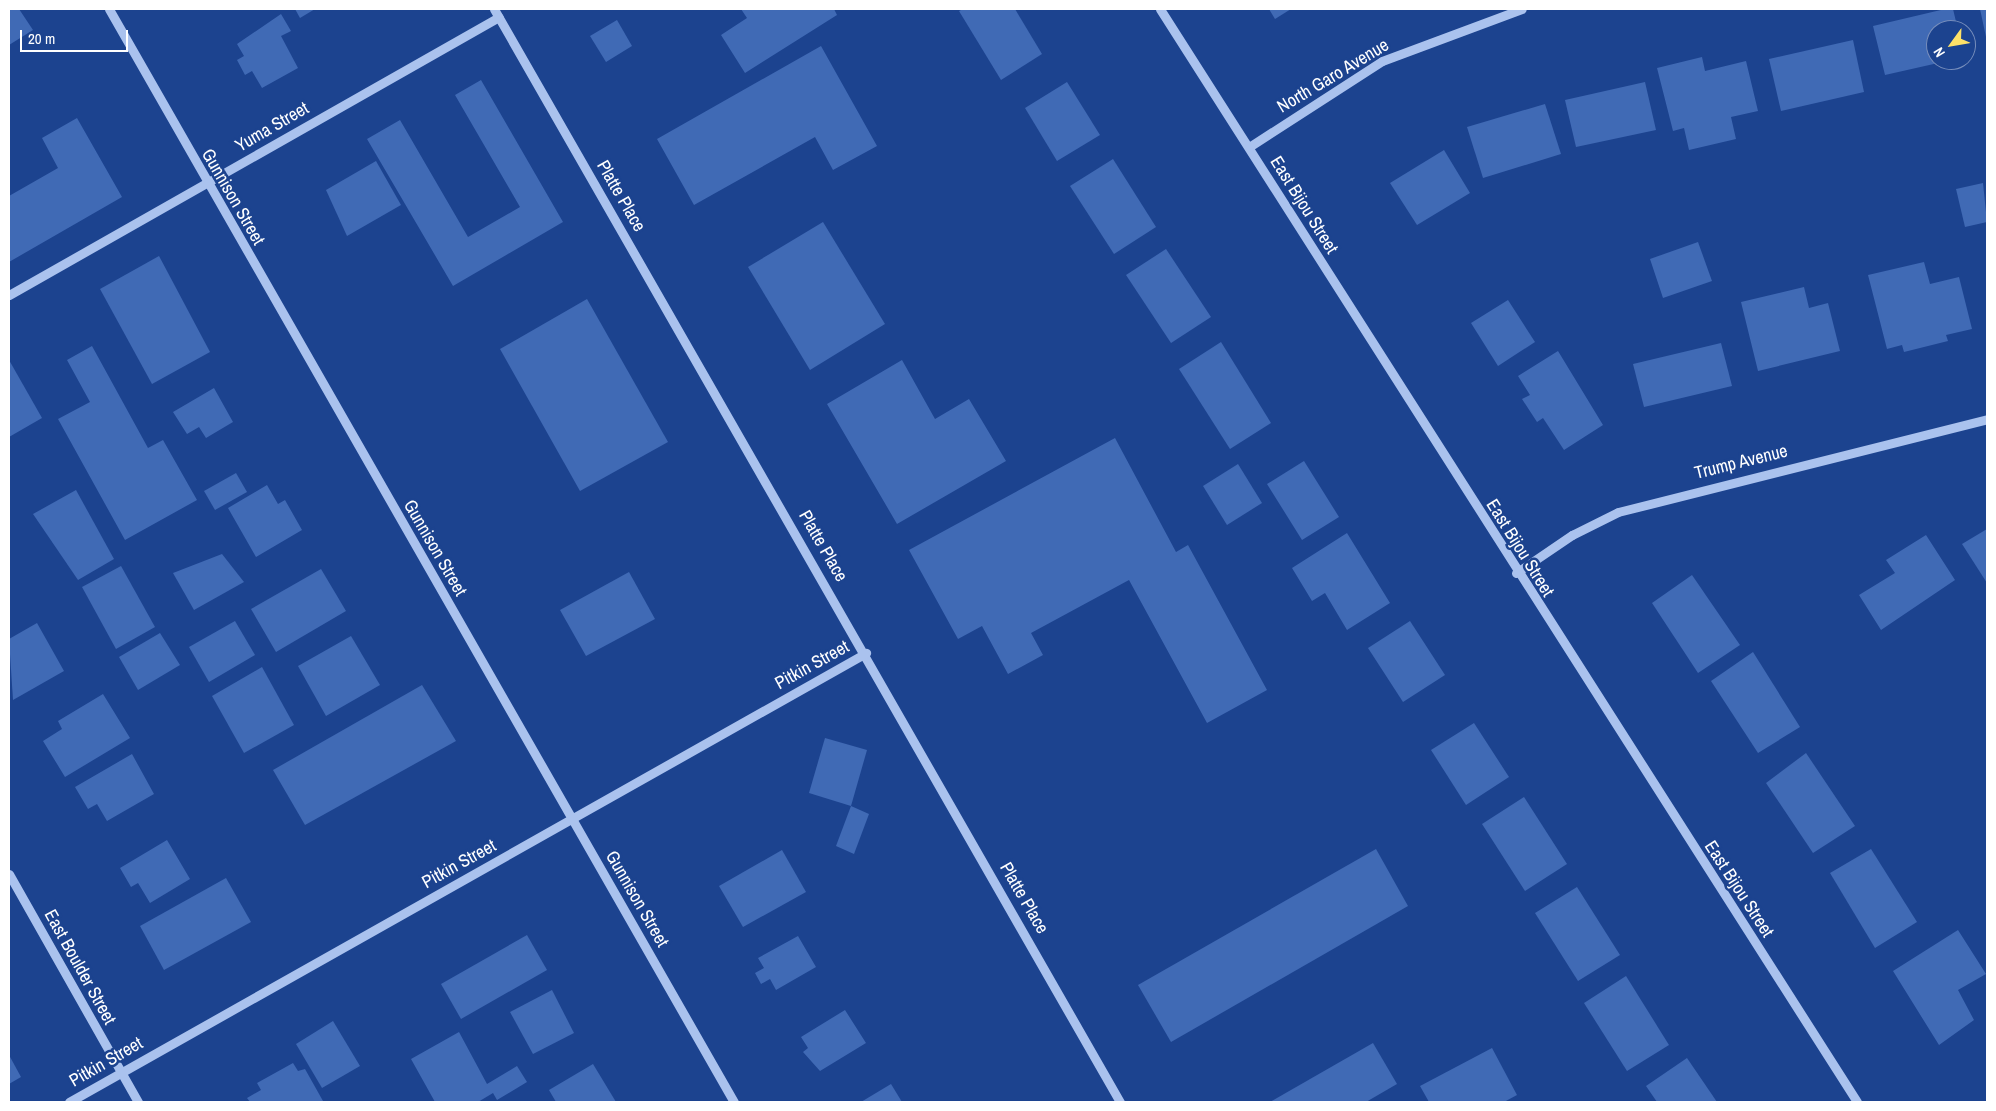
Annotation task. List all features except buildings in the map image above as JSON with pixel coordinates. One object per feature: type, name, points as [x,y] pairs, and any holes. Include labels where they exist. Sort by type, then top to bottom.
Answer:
[{"type":"street","name":"Gunnison Street","points":[[109,9],[206,184],[573,818],[734,1102]]},
{"type":"street","name":"East Bijou Street","points":[[1160,9],[1516,572],[1857,1102]]},
{"type":"street","name":"North Garo Avenue","points":[[1249,147],[1382,61],[1522,9]]},
{"type":"street","name":"Yuma Street","points":[[9,295],[206,184],[496,13]]},
{"type":"street","name":"Platte Place","points":[[496,13],[866,653],[1120,1102]]},
{"type":"street","name":"Trump Avenue","points":[[1516,572],[1572,535],[1618,512],[1987,419]]},
{"type":"street","name":"Pitkin Street","points":[[69,1102],[866,653]]},
{"type":"street","name":"East Boulder Street","points":[[9,874],[138,1102]]}]
